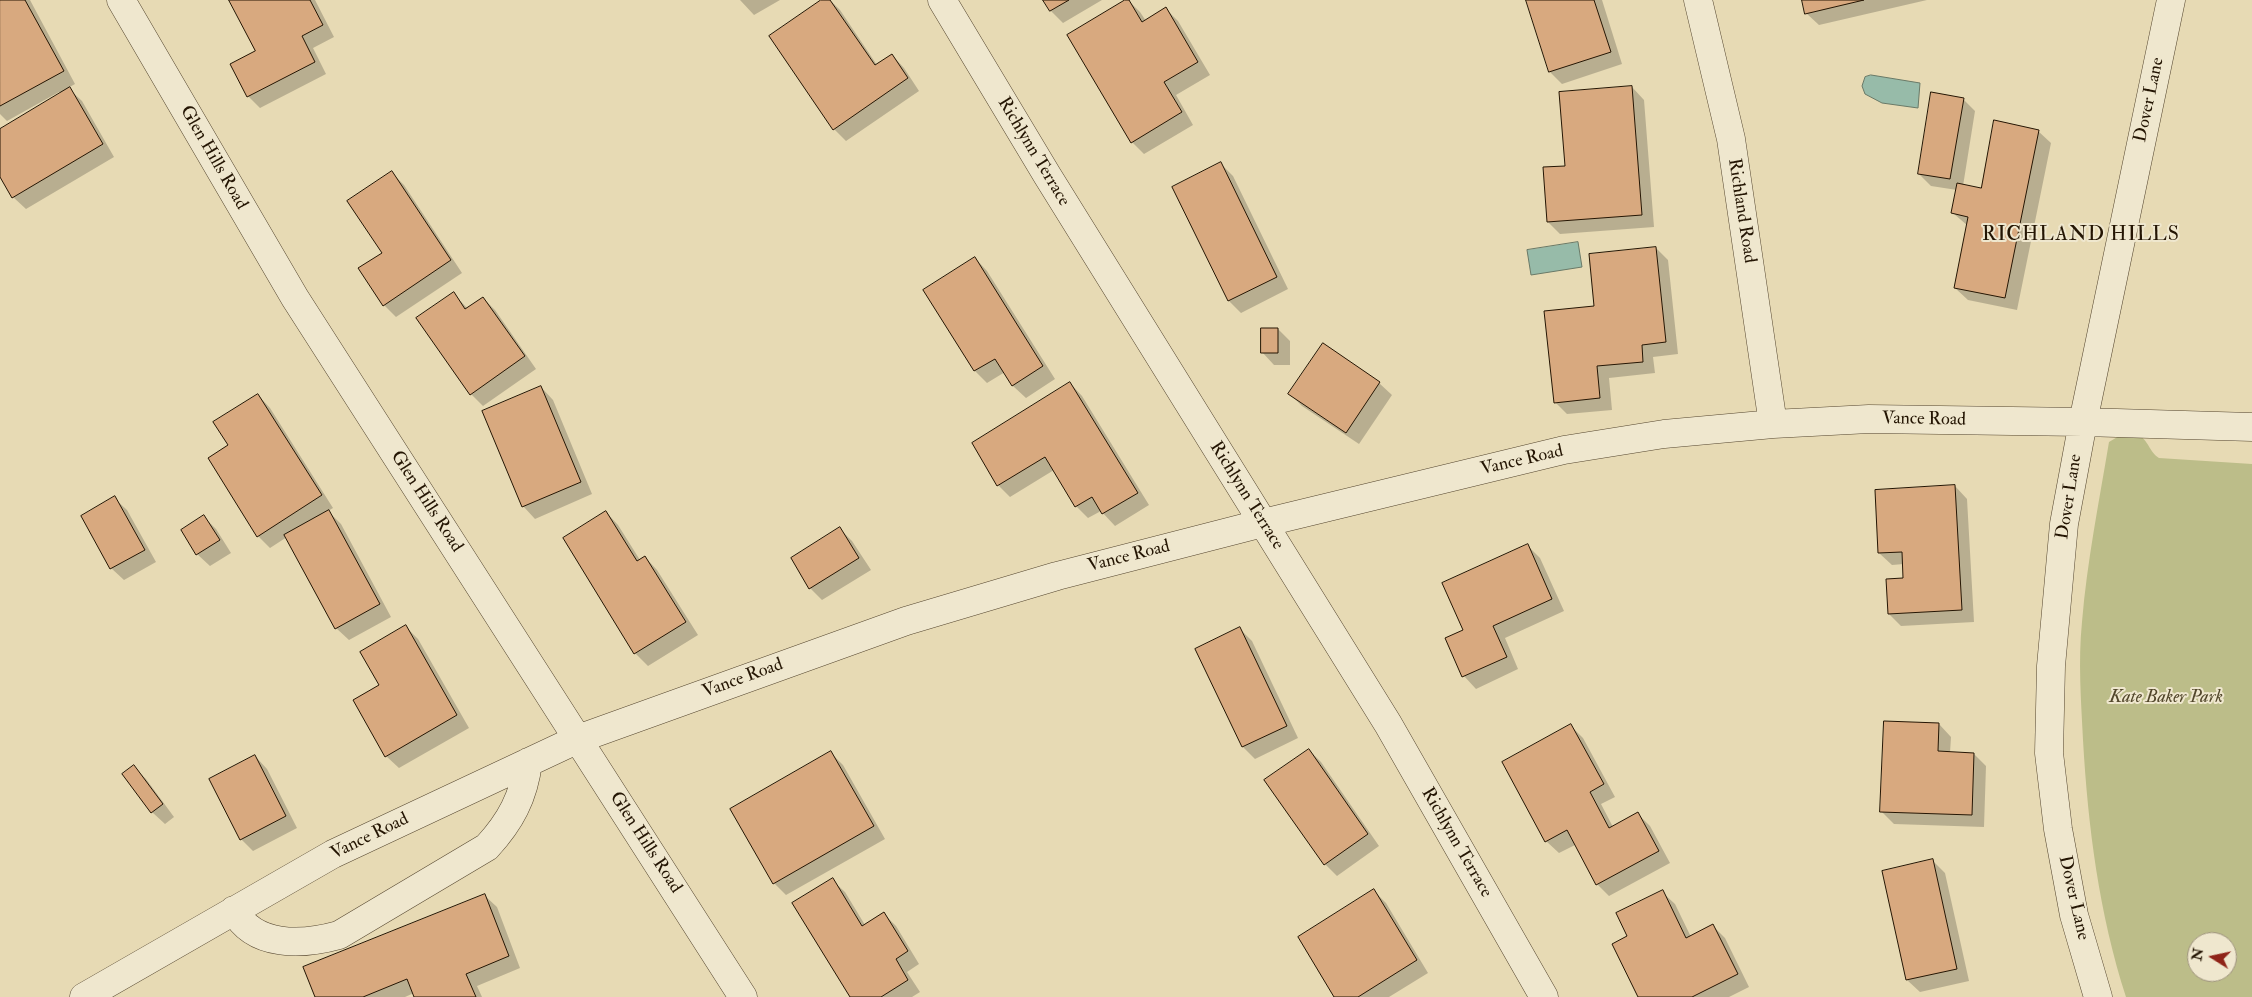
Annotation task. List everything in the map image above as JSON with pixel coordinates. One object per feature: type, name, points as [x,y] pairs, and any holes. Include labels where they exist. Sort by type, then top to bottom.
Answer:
[{"type":"street","name":"Glen Hills Road","points":[[121,0],[295,298],[743,997]]},
{"type":"street","name":"Richlynn Terrace","points":[[942,0],[1047,175],[1388,724],[1544,997]]},
{"type":"street","name":"Richland Road","points":[[1698,0],[1731,139],[1773,424]]},
{"type":"street","name":"Dover Lane","points":[[2098,997],[2074,915],[2058,829],[2049,753],[2051,666],[2064,524],[2082,422],[2170,0]]},
{"type":"street","name":"Vance Road","points":[[84,997],[333,854],[578,739],[906,621],[1057,576],[1263,523],[1564,450],[1664,434],[1773,424],[1869,419],[2252,427]]},
{"type":"street","points":[[234,910],[241,923],[266,938],[305,941],[338,935],[487,847],[499,834],[518,803],[525,784],[528,762]]},
{"type":"green space","name":"Kate Baker Park","points":[[2137,434],[2144,439],[2153,453],[2159,458],[2252,464],[2252,997],[2126,997],[2109,934],[2096,870],[2088,805],[2081,711],[2080,651],[2087,577],[2109,442],[2119,436]]},
{"type":"shaded area","points":[[1871,75],[1920,83],[1918,108],[1882,103],[1865,94],[1862,86],[1865,77]]},
{"type":"shaded area","points":[[1578,242],[1582,267],[1531,275],[1527,250]]},
{"type":"building","points":[[0,0],[25,0],[64,71],[0,106]]},
{"type":"building","points":[[229,0],[310,0],[323,25],[302,36],[315,62],[247,97],[230,64],[255,51]]},
{"type":"building","points":[[821,0],[830,0],[875,65],[892,54],[908,78],[833,130],[769,36]]},
{"type":"building","points":[[1043,0],[1069,0],[1050,11]]},
{"type":"building","points":[[1125,0],[1129,0],[1142,22],[1166,7],[1198,62],[1164,82],[1182,112],[1131,143],[1067,35]]},
{"type":"building","points":[[1526,0],[1594,0],[1611,52],[1549,72]]},
{"type":"building","points":[[1802,0],[1864,0],[1805,14]]},
{"type":"building","points":[[1632,86],[1642,215],[1547,222],[1543,167],[1565,166],[1559,92]]},
{"type":"building","points":[[70,87],[103,144],[12,198],[0,177],[0,129]]},
{"type":"building","points":[[1931,92],[1964,98],[1950,179],[1918,174]]},
{"type":"building","points":[[1994,120],[2039,130],[2005,298],[1954,288],[1968,217],[1951,213],[1957,183],[1981,188]]},
{"type":"building","points":[[1221,162],[1277,277],[1228,301],[1172,187]]},
{"type":"building","points":[[392,171],[451,260],[383,306],[358,268],[382,253],[347,201]]},
{"type":"building","points":[[1656,247],[1666,342],[1642,345],[1643,362],[1597,366],[1600,398],[1554,403],[1544,311],[1594,306],[1589,254]]},
{"type":"building","points":[[975,257],[1043,366],[1012,386],[995,359],[974,371],[923,290]]},
{"type":"building","points":[[454,292],[465,309],[483,297],[525,356],[470,395],[416,318]]},
{"type":"building","points":[[1261,328],[1278,328],[1278,353],[1261,353]]},
{"type":"building","points":[[1323,343],[1380,382],[1346,433],[1288,394]]},
{"type":"building","points":[[1070,382],[1138,493],[1102,514],[1092,497],[1075,507],[1045,457],[997,486],[972,443]]},
{"type":"building","points":[[541,386],[581,482],[522,507],[482,411]]},
{"type":"building","points":[[258,394],[322,495],[257,537],[208,458],[228,445],[213,422]]},
{"type":"building","points":[[1955,485],[1962,610],[1888,614],[1886,579],[1903,578],[1902,552],[1878,553],[1875,490]]},
{"type":"building","points":[[115,496],[145,550],[110,569],[81,516]]},
{"type":"building","points":[[329,510],[380,604],[335,629],[284,535]]},
{"type":"building","points":[[606,511],[637,561],[645,556],[686,622],[634,654],[563,538]]},
{"type":"building","points":[[204,515],[220,540],[196,555],[181,530]]},
{"type":"building","points":[[840,527],[859,558],[809,589],[791,558]]},
{"type":"building","points":[[1528,544],[1552,599],[1493,626],[1507,657],[1462,677],[1445,638],[1463,630],[1442,583]]},
{"type":"building","points":[[406,625],[457,715],[385,757],[353,700],[379,685],[360,652]]},
{"type":"building","points":[[1240,627],[1287,726],[1242,747],[1195,649]]},
{"type":"building","points":[[1884,721],[1939,723],[1938,751],[1974,753],[1972,815],[1880,812]]},
{"type":"building","points":[[1571,724],[1604,784],[1590,792],[1609,828],[1638,812],[1659,851],[1596,885],[1567,830],[1545,842],[1502,762]]},
{"type":"building","points":[[1309,749],[1368,834],[1324,865],[1264,780]]},
{"type":"building","points":[[831,751],[874,826],[773,884],[730,809]]},
{"type":"building","points":[[255,755],[286,816],[240,840],[209,779]]},
{"type":"building","points":[[134,765],[163,804],[151,813],[122,774]]},
{"type":"building","points":[[1933,859],[1957,969],[1906,980],[1882,871]]},
{"type":"building","points":[[833,878],[862,926],[884,912],[908,951],[896,959],[908,980],[881,997],[850,997],[792,903]]},
{"type":"building","points":[[1374,889],[1417,960],[1358,997],[1334,997],[1298,937]]},
{"type":"building","points":[[1663,890],[1686,938],[1713,924],[1738,974],[1692,997],[1638,997],[1612,944],[1627,936],[1616,913]]},
{"type":"building","points":[[485,894],[509,956],[466,974],[476,997],[414,997],[407,979],[363,997],[315,997],[303,967]]},
{"type":"district","name":"RICHLAND HILLS","points":[[2081,236]]}]
